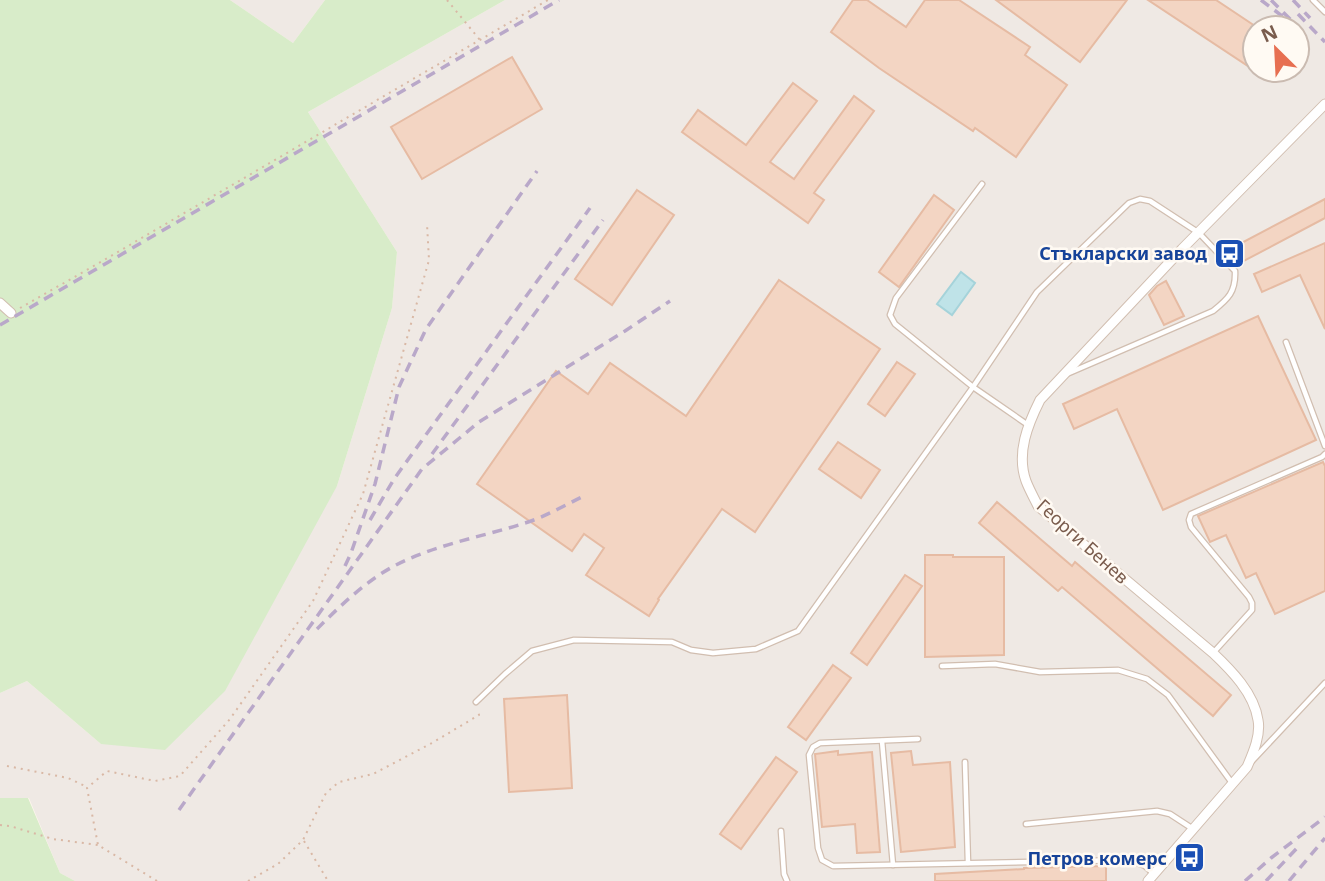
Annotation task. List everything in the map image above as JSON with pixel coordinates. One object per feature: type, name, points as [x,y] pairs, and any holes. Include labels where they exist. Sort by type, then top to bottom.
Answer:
[{"type":"street","name":"Георги Бенев","points":[[1151,877],[1247,767],[1255,746],[1259,721],[1252,700],[1231,671],[1213,653],[1038,506],[1025,479],[1023,466],[1022,453],[1028,425],[1040,400],[1063,375],[1325,104]]},
{"type":"street","points":[[0,303],[11,313]]},
{"type":"lane","points":[[1313,0],[1325,12]]},
{"type":"lane","points":[[982,184],[896,298],[890,315],[895,324],[973,387],[1028,425]]},
{"type":"lane","points":[[476,702],[532,651],[574,640],[672,642],[691,650],[713,653],[756,649],[798,631],[973,387],[1037,292],[1129,203],[1140,199],[1150,201],[1199,233],[1235,271],[1236,282],[1229,298],[1213,311],[1063,375]]},
{"type":"lane","points":[[1286,342],[1325,446]]},
{"type":"lane","points":[[1213,653],[1252,610],[1252,603],[1250,597],[1191,527],[1191,514],[1325,454]]},
{"type":"lane","points":[[942,666],[995,664],[1040,671],[1118,670],[1147,679],[1168,695],[1233,783]]},
{"type":"lane","points":[[1247,767],[1325,683]]},
{"type":"lane","points":[[918,740],[820,743],[813,747],[809,755],[818,848],[822,860],[833,866],[1130,860],[1145,866],[1151,877]]},
{"type":"lane","points":[[881,741],[894,865]]},
{"type":"lane","points":[[965,762],[968,863]]},
{"type":"lane","points":[[1026,824],[1157,811],[1170,814],[1193,829]]},
{"type":"lane","points":[[781,831],[786,881]]},
{"type":"path","points":[[447,0],[480,40]]},
{"type":"path","points":[[11,313],[548,0]]},
{"type":"path","points":[[88,788],[107,771],[155,781],[180,776],[230,719],[313,601],[363,494],[429,260],[427,224]]},
{"type":"path","points":[[248,881],[278,864],[303,840],[326,793],[340,782],[373,774],[432,743],[479,715],[476,702]]},
{"type":"path","points":[[7,766],[68,778],[88,788]]},
{"type":"path","points":[[88,788],[98,845]]},
{"type":"path","points":[[0,825],[53,839],[98,845],[157,881]]},
{"type":"path","points":[[303,840],[328,881]]},
{"type":"shaded area","points":[[230,0],[325,0],[293,43]]},
{"type":"shaded area","points":[[505,0],[1325,0],[1325,881],[75,881],[60,873],[29,798],[0,798],[0,693],[27,681],[101,744],[337,486],[392,308],[397,252],[308,112]]},
{"type":"green space","points":[[0,0],[230,0],[293,43],[325,0],[505,0],[308,112],[397,252],[392,308],[337,486],[225,691],[165,750],[101,744],[27,681],[0,693]]},
{"type":"green space","points":[[0,798],[28,798],[60,873],[75,881],[0,881]]},
{"type":"water","points":[[961,272],[975,283],[952,315],[937,304]]},
{"type":"building","points":[[853,0],[867,0],[906,27],[925,0],[959,0],[1030,47],[1025,55],[1067,85],[1016,157],[879,68],[831,32]]},
{"type":"building","points":[[996,0],[1127,0],[1080,62]]},
{"type":"building","points":[[1148,0],[1216,0],[1241,17],[1241,61]]},
{"type":"building","points":[[512,57],[542,109],[422,179],[391,127]]},
{"type":"building","points":[[793,83],[817,101],[770,162],[794,179],[854,96],[874,111],[814,193],[824,200],[808,223],[682,132],[698,110],[746,145]]},
{"type":"building","points":[[637,190],[674,215],[612,305],[575,279]]},
{"type":"building","points":[[934,195],[954,210],[899,287],[879,272]]},
{"type":"building","points":[[1325,199],[1325,218],[1240,263],[1232,248]]},
{"type":"building","points":[[1325,243],[1325,329],[1300,275],[1262,292],[1254,274]]},
{"type":"building","points":[[779,280],[880,349],[755,532],[722,509],[658,599],[649,616],[586,575],[604,548],[584,534],[572,551],[477,484],[556,371],[588,394],[610,363],[686,416]]},
{"type":"building","points":[[1166,281],[1184,316],[1164,325],[1149,295]]},
{"type":"building","points":[[1258,316],[1316,440],[1163,510],[1117,409],[1074,429],[1063,404]]},
{"type":"building","points":[[897,362],[915,374],[885,416],[868,404]]},
{"type":"building","points":[[838,442],[880,470],[861,498],[819,469]]},
{"type":"building","points":[[1323,462],[1325,591],[1275,614],[1256,573],[1246,578],[1226,535],[1210,542],[1198,516]]},
{"type":"building","points":[[997,502],[1072,566],[1075,562],[1231,695],[1213,716],[1062,587],[1058,591],[979,523]]},
{"type":"building","points":[[925,555],[1004,557],[1004,655],[925,657]]},
{"type":"building","points":[[905,575],[922,586],[867,665],[851,653]]},
{"type":"building","points":[[833,665],[851,678],[806,740],[788,727]]},
{"type":"building","points":[[567,695],[572,788],[509,792],[504,699]]},
{"type":"building","points":[[838,751],[838,755],[872,752],[880,852],[857,853],[855,824],[822,827],[815,754]]},
{"type":"building","points":[[911,751],[913,765],[950,762],[955,847],[901,852],[891,753]]},
{"type":"building","points":[[776,757],[797,772],[741,849],[720,834]]},
{"type":"building","points":[[1106,866],[1106,881],[935,881],[935,874]]},
{"type":"railway","points":[[0,325],[559,0]]},
{"type":"railway","points":[[1261,0],[1302,31],[1271,0]]},
{"type":"railway","points":[[1293,0],[1306,14]]},
{"type":"railway","points":[[1311,27],[1325,42]]},
{"type":"railway","points":[[345,566],[375,484],[399,387],[426,329],[537,171]]},
{"type":"railway","points":[[370,520],[394,479],[590,208]]},
{"type":"railway","points":[[432,454],[603,220]]},
{"type":"railway","points":[[179,810],[422,469],[479,422],[670,301]]},
{"type":"railway","points":[[317,629],[364,586],[396,565],[443,546],[532,520],[584,496]]},
{"type":"railway","points":[[1245,881],[1325,817]]},
{"type":"railway","points":[[1289,881],[1325,838]]},
{"type":"railway","points":[[1266,881],[1298,847]]},
{"type":"place","name":"Стъкларски завод","points":[[1230,253]]},
{"type":"place","name":"Петров комерс","points":[[1190,858]]}]
